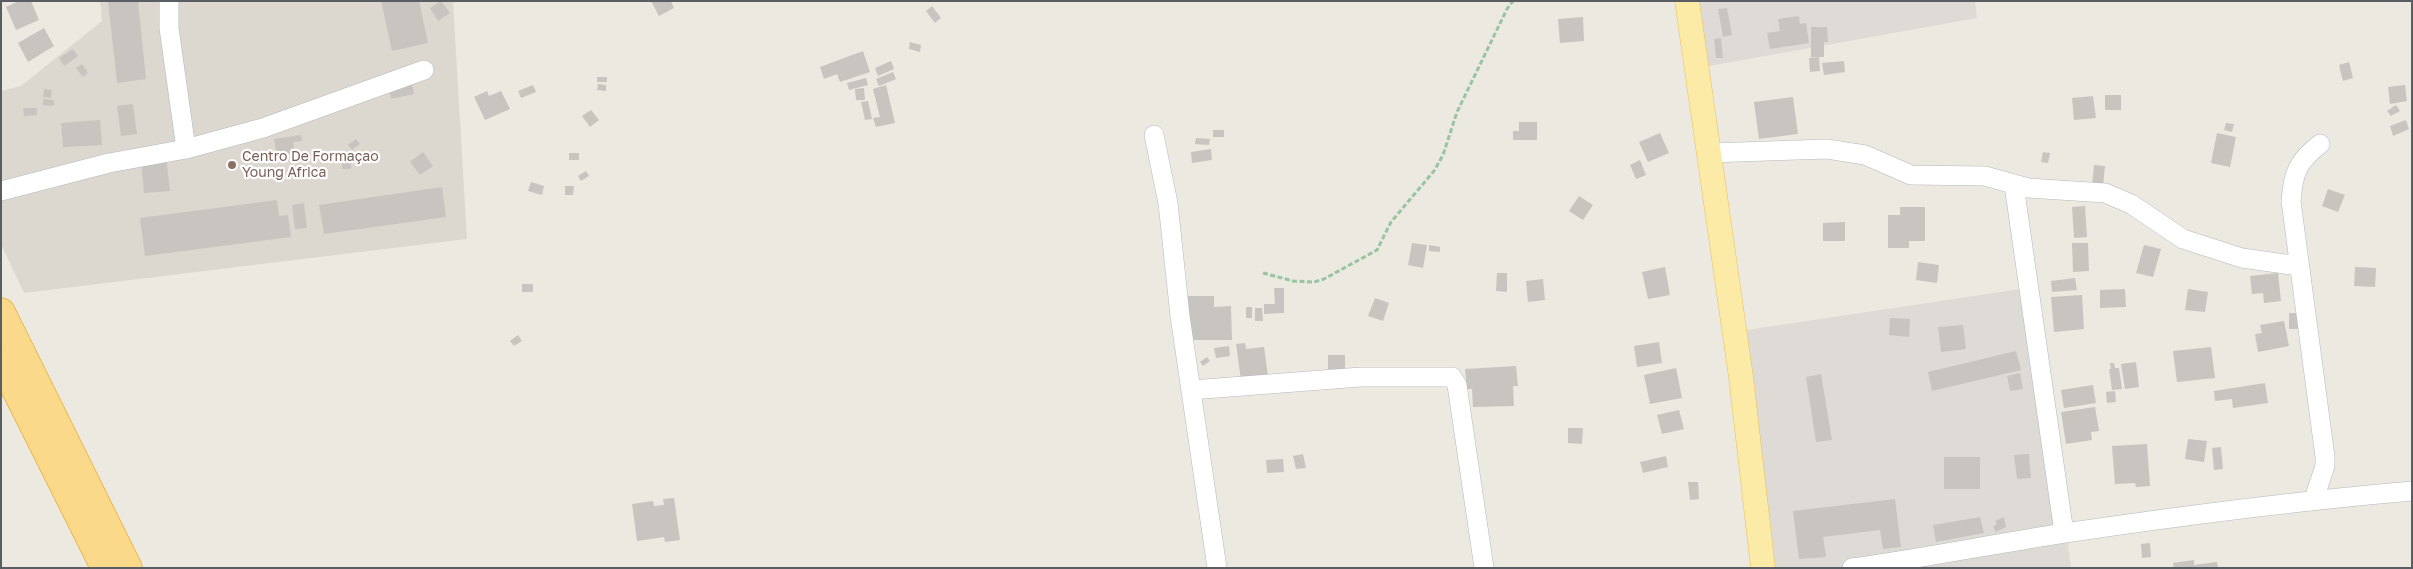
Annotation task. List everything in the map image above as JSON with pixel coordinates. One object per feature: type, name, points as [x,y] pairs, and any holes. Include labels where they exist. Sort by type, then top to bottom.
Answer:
[{"type":"highway","points":[[1,312],[128,568]]},
{"type":"highway","points":[[1,360],[105,568]]},
{"type":"main road","points":[[1687,1],[1741,377],[1763,568]]},
{"type":"street","points":[[169,1],[169,28],[186,149]]},
{"type":"street","points":[[1,191],[109,163],[186,149],[263,128],[424,70]]},
{"type":"street","points":[[1154,135],[1168,203],[1180,316],[1217,568]]},
{"type":"street","points":[[2314,499],[2325,466],[2325,457],[2291,201],[2296,171],[2305,155],[2320,144]]},
{"type":"street","points":[[1709,153],[1827,149],[1865,155],[1911,176],[1985,176],[2014,185],[2042,190],[2105,193],[2131,204],[2183,239],[2242,258],[2299,266]]},
{"type":"street","points":[[2014,185],[2064,533]]},
{"type":"street","points":[[1191,390],[1361,377],[1452,377],[1457,385],[1484,568]]},
{"type":"street","points":[[1852,568],[1922,558],[2064,533],[2314,499],[2412,491]]},
{"type":"path","points":[[1263,274],[1293,281],[1314,282],[1324,279],[1377,250],[1390,222],[1434,171],[1443,155],[1457,112],[1507,9],[1513,1]]},
{"type":"shaded area","name":"Centro De Formaçao Young Africa","points":[[100,1],[453,1],[467,239],[24,293],[1,244],[1,91],[21,86],[102,21]]},
{"type":"shaded area","points":[[1692,1],[1975,1],[1977,18],[1704,67]]},
{"type":"shaded area","points":[[2034,287],[2071,568],[1771,568],[1740,331]]},
{"type":"building","points":[[19,1],[31,1],[39,20],[16,30],[6,7]]},
{"type":"building","points":[[108,1],[138,1],[146,79],[117,83]]},
{"type":"building","points":[[381,1],[419,1],[428,43],[392,51]]},
{"type":"building","points":[[441,1],[450,13],[438,21],[430,8]]},
{"type":"building","points":[[651,1],[671,1],[674,8],[659,16]]},
{"type":"building","points":[[932,6],[941,18],[935,23],[926,11]]},
{"type":"building","points":[[1727,8],[1732,35],[1723,37],[1718,9]]},
{"type":"building","points":[[1799,16],[1800,24],[1806,23],[1809,43],[1770,49],[1767,33],[1780,31],[1778,19]]},
{"type":"building","points":[[1583,17],[1584,41],[1560,43],[1558,19]]},
{"type":"building","points":[[1811,27],[1827,27],[1828,42],[1824,42],[1824,57],[1811,57]]},
{"type":"building","points":[[44,28],[54,46],[28,62],[18,43]]},
{"type":"building","points":[[1721,38],[1723,58],[1716,58],[1714,39]]},
{"type":"building","points":[[910,42],[921,45],[920,52],[909,49]]},
{"type":"building","points":[[73,49],[78,56],[64,66],[59,58]]},
{"type":"building","points":[[863,51],[870,72],[840,82],[837,74],[824,79],[820,67]]},
{"type":"building","points":[[1819,57],[1820,71],[1810,72],[1809,58]]},
{"type":"building","points":[[891,61],[894,69],[878,76],[875,68]]},
{"type":"building","points":[[1844,61],[1845,72],[1824,75],[1822,63]]},
{"type":"building","points":[[2349,62],[2353,78],[2343,81],[2339,65]]},
{"type":"building","points":[[82,64],[88,73],[83,77],[76,68]]},
{"type":"building","points":[[893,72],[896,79],[879,86],[876,79]]},
{"type":"building","points":[[597,77],[607,77],[607,82],[597,82]]},
{"type":"building","points":[[866,78],[868,85],[849,90],[847,83]]},
{"type":"building","points":[[412,83],[414,94],[391,99],[389,87]]},
{"type":"building","points":[[598,84],[606,85],[606,91],[597,90]]},
{"type":"building","points":[[533,85],[536,92],[521,98],[518,91]]},
{"type":"building","points":[[886,85],[895,123],[876,127],[873,118],[880,117],[873,89]]},
{"type":"building","points":[[2405,85],[2407,101],[2390,104],[2388,87]]},
{"type":"building","points":[[864,88],[865,100],[856,100],[855,89]]},
{"type":"building","points":[[44,89],[52,90],[51,98],[43,97]]},
{"type":"building","points":[[487,91],[489,96],[501,91],[510,109],[485,120],[474,97]]},
{"type":"building","points":[[2105,95],[2121,95],[2121,110],[2105,110]]},
{"type":"building","points":[[2093,96],[2096,118],[2074,120],[2072,98]]},
{"type":"building","points":[[1793,97],[1798,134],[1759,139],[1754,102]]},
{"type":"building","points":[[43,99],[54,100],[54,106],[43,105]]},
{"type":"building","points":[[868,101],[872,119],[865,120],[861,102]]},
{"type":"building","points":[[133,104],[137,134],[121,136],[117,106]]},
{"type":"building","points":[[2396,105],[2400,111],[2391,116],[2387,111]]},
{"type":"building","points":[[23,108],[37,108],[37,115],[24,116]]},
{"type":"building","points":[[591,110],[599,120],[590,127],[582,116]]},
{"type":"building","points":[[100,120],[102,145],[63,147],[61,123]]},
{"type":"building","points":[[2406,120],[2409,129],[2393,136],[2390,126]]},
{"type":"building","points":[[1519,122],[1537,122],[1537,140],[1513,140],[1513,131],[1519,131]]},
{"type":"building","points":[[2226,123],[2234,124],[2232,132],[2224,130]]},
{"type":"building","points":[[1213,130],[1224,130],[1224,137],[1213,137]]},
{"type":"building","points":[[1660,133],[1669,153],[1648,162],[1639,142]]},
{"type":"building","points":[[2217,133],[2236,137],[2230,167],[2211,163]]},
{"type":"building","points":[[301,135],[302,141],[293,142],[295,152],[277,156],[274,139]]},
{"type":"building","points":[[1196,138],[1210,139],[1209,145],[1195,144]]},
{"type":"building","points":[[356,139],[360,144],[352,150],[348,145]]},
{"type":"building","points":[[1211,149],[1212,160],[1192,163],[1191,152]]},
{"type":"building","points":[[423,152],[433,166],[420,175],[410,162]]},
{"type":"building","points":[[2043,152],[2050,153],[2048,163],[2041,162]]},
{"type":"building","points":[[569,153],[579,153],[579,160],[569,160]]},
{"type":"building","points":[[166,156],[170,191],[144,193],[141,159]]},
{"type":"building","points":[[342,160],[351,160],[351,169],[342,169]]},
{"type":"building","points":[[1640,160],[1646,175],[1636,179],[1630,165]]},
{"type":"building","points":[[2094,165],[2105,166],[2103,186],[2092,185]]},
{"type":"building","points":[[586,171],[589,176],[581,181],[578,176]]},
{"type":"building","points":[[531,182],[544,186],[542,195],[528,191]]},
{"type":"building","points":[[565,186],[574,186],[573,195],[565,195]]},
{"type":"building","points":[[442,187],[446,217],[324,234],[319,205]]},
{"type":"building","points":[[2328,189],[2345,195],[2338,212],[2322,206]]},
{"type":"building","points":[[1579,196],[1593,205],[1583,220],[1569,211]]},
{"type":"building","points":[[277,200],[279,216],[288,215],[291,237],[145,256],[140,218]]},
{"type":"building","points":[[304,203],[307,228],[295,229],[292,205]]},
{"type":"building","points":[[2085,206],[2087,237],[2074,238],[2072,207]]},
{"type":"building","points":[[1900,207],[1925,207],[1925,241],[1909,241],[1909,248],[1888,248],[1888,215],[1900,215]]},
{"type":"building","points":[[1845,222],[1845,241],[1823,241],[1823,223]]},
{"type":"building","points":[[1412,243],[1427,245],[1423,268],[1408,265]]},
{"type":"building","points":[[2072,243],[2088,243],[2089,271],[2073,272]]},
{"type":"building","points":[[1429,245],[1440,247],[1440,252],[1429,251]]},
{"type":"building","points":[[2144,245],[2161,249],[2153,277],[2136,273]]},
{"type":"building","points":[[1918,262],[1939,265],[1937,283],[1916,280]]},
{"type":"building","points":[[1665,267],[1670,295],[1648,299],[1642,272]]},
{"type":"building","points":[[2355,267],[2376,268],[2375,287],[2354,286]]},
{"type":"building","points":[[1497,273],[1507,273],[1507,292],[1496,291]]},
{"type":"building","points":[[2278,273],[2281,301],[2264,303],[2263,293],[2252,294],[2250,276]]},
{"type":"building","points":[[2075,278],[2077,290],[2052,292],[2051,281]]},
{"type":"building","points":[[1543,279],[1545,300],[1528,302],[1526,281]]},
{"type":"building","points":[[522,284],[533,284],[533,292],[522,292]]},
{"type":"building","points":[[1274,288],[1284,288],[1284,313],[1264,314],[1264,304],[1275,304]]},
{"type":"building","points":[[2125,289],[2126,307],[2100,308],[2100,290]]},
{"type":"building","points":[[2188,289],[2208,292],[2205,312],[2185,310]]},
{"type":"building","points":[[2082,295],[2084,329],[2054,332],[2051,297]]},
{"type":"building","points":[[1188,296],[1214,296],[1214,307],[1231,306],[1232,340],[1189,340]]},
{"type":"building","points":[[1375,298],[1389,303],[1383,321],[1368,316]]},
{"type":"building","points":[[1246,307],[1252,307],[1252,318],[1246,318]]},
{"type":"building","points":[[1255,308],[1262,308],[1263,321],[1255,321]]},
{"type":"building","points":[[2289,313],[2299,313],[2300,329],[2289,329]]},
{"type":"building","points":[[1890,318],[1910,319],[1909,337],[1889,335]]},
{"type":"building","points":[[2284,321],[2289,346],[2258,352],[2255,334],[2262,333],[2260,325]]},
{"type":"building","points":[[1963,325],[1966,349],[1941,352],[1938,327]]},
{"type":"building","points":[[518,335],[522,341],[514,346],[510,341]]},
{"type":"building","points":[[1659,342],[1662,363],[1637,367],[1634,346]]},
{"type":"building","points":[[1245,343],[1246,349],[1264,347],[1268,376],[1241,380],[1236,344]]},
{"type":"building","points":[[1229,346],[1230,356],[1216,358],[1214,348]]},
{"type":"building","points":[[2211,347],[2215,378],[2177,382],[2173,351]]},
{"type":"building","points":[[2016,351],[2021,370],[1932,391],[1928,372]]},
{"type":"building","points":[[1328,355],[1345,355],[1345,369],[1328,369]]},
{"type":"building","points":[[1207,357],[1210,361],[1203,366],[1200,362]]},
{"type":"building","points":[[2136,362],[2139,387],[2125,389],[2121,364]]},
{"type":"building","points":[[2110,363],[2114,363],[2115,368],[2119,368],[2122,389],[2112,390]]},
{"type":"building","points":[[1516,366],[1518,386],[1513,386],[1514,406],[1473,407],[1472,389],[1467,389],[1465,369]]},
{"type":"building","points":[[1676,368],[1682,398],[1650,404],[1644,375]]},
{"type":"building","points":[[2020,373],[2023,389],[2010,391],[2007,376]]},
{"type":"building","points":[[1821,374],[1832,440],[1816,442],[1806,377]]},
{"type":"building","points":[[2265,383],[2268,403],[2233,408],[2232,399],[2215,401],[2214,391]]},
{"type":"building","points":[[2093,385],[2096,403],[2064,408],[2061,390]]},
{"type":"building","points":[[2115,391],[2116,402],[2107,403],[2106,392]]},
{"type":"building","points":[[2095,407],[2099,431],[2091,432],[2092,440],[2066,444],[2061,412]]},
{"type":"building","points":[[1679,410],[1684,429],[1662,434],[1657,415]]},
{"type":"building","points":[[1568,428],[1583,428],[1582,444],[1568,443]]},
{"type":"building","points":[[2188,439],[2207,441],[2204,462],[2185,459]]},
{"type":"building","points":[[2147,444],[2150,486],[2136,487],[2135,483],[2115,484],[2112,446]]},
{"type":"building","points":[[2221,447],[2223,469],[2214,470],[2212,448]]},
{"type":"building","points":[[1303,454],[1306,468],[1296,469],[1293,456]]},
{"type":"building","points":[[2029,454],[2031,478],[2017,479],[2014,455]]},
{"type":"building","points":[[1666,456],[1668,467],[1643,473],[1640,462]]},
{"type":"building","points":[[1944,457],[1980,457],[1980,489],[1944,489]]},
{"type":"building","points":[[1283,459],[1284,472],[1267,473],[1266,460]]},
{"type":"building","points":[[1688,482],[1698,482],[1699,499],[1690,500]]},
{"type":"building","points":[[674,498],[680,540],[665,542],[664,537],[637,541],[632,504],[653,501],[654,506],[664,505],[663,499]]},
{"type":"building","points":[[1895,499],[1901,547],[1883,549],[1880,530],[1823,537],[1826,557],[1799,559],[1793,511]]},
{"type":"building","points":[[1980,517],[1984,533],[1936,542],[1933,525]]},
{"type":"building","points":[[2004,517],[2006,527],[1996,532],[1993,527],[1997,524],[1995,521]]},
{"type":"building","points":[[2150,543],[2151,557],[2142,558],[2141,544]]},
{"type":"building","points":[[2194,560],[2194,565],[2217,562],[2218,568],[2174,568],[2173,563]]},
{"type":"place","name":"Centro De Formaçao Young Africa","points":[[232,165]]}]
